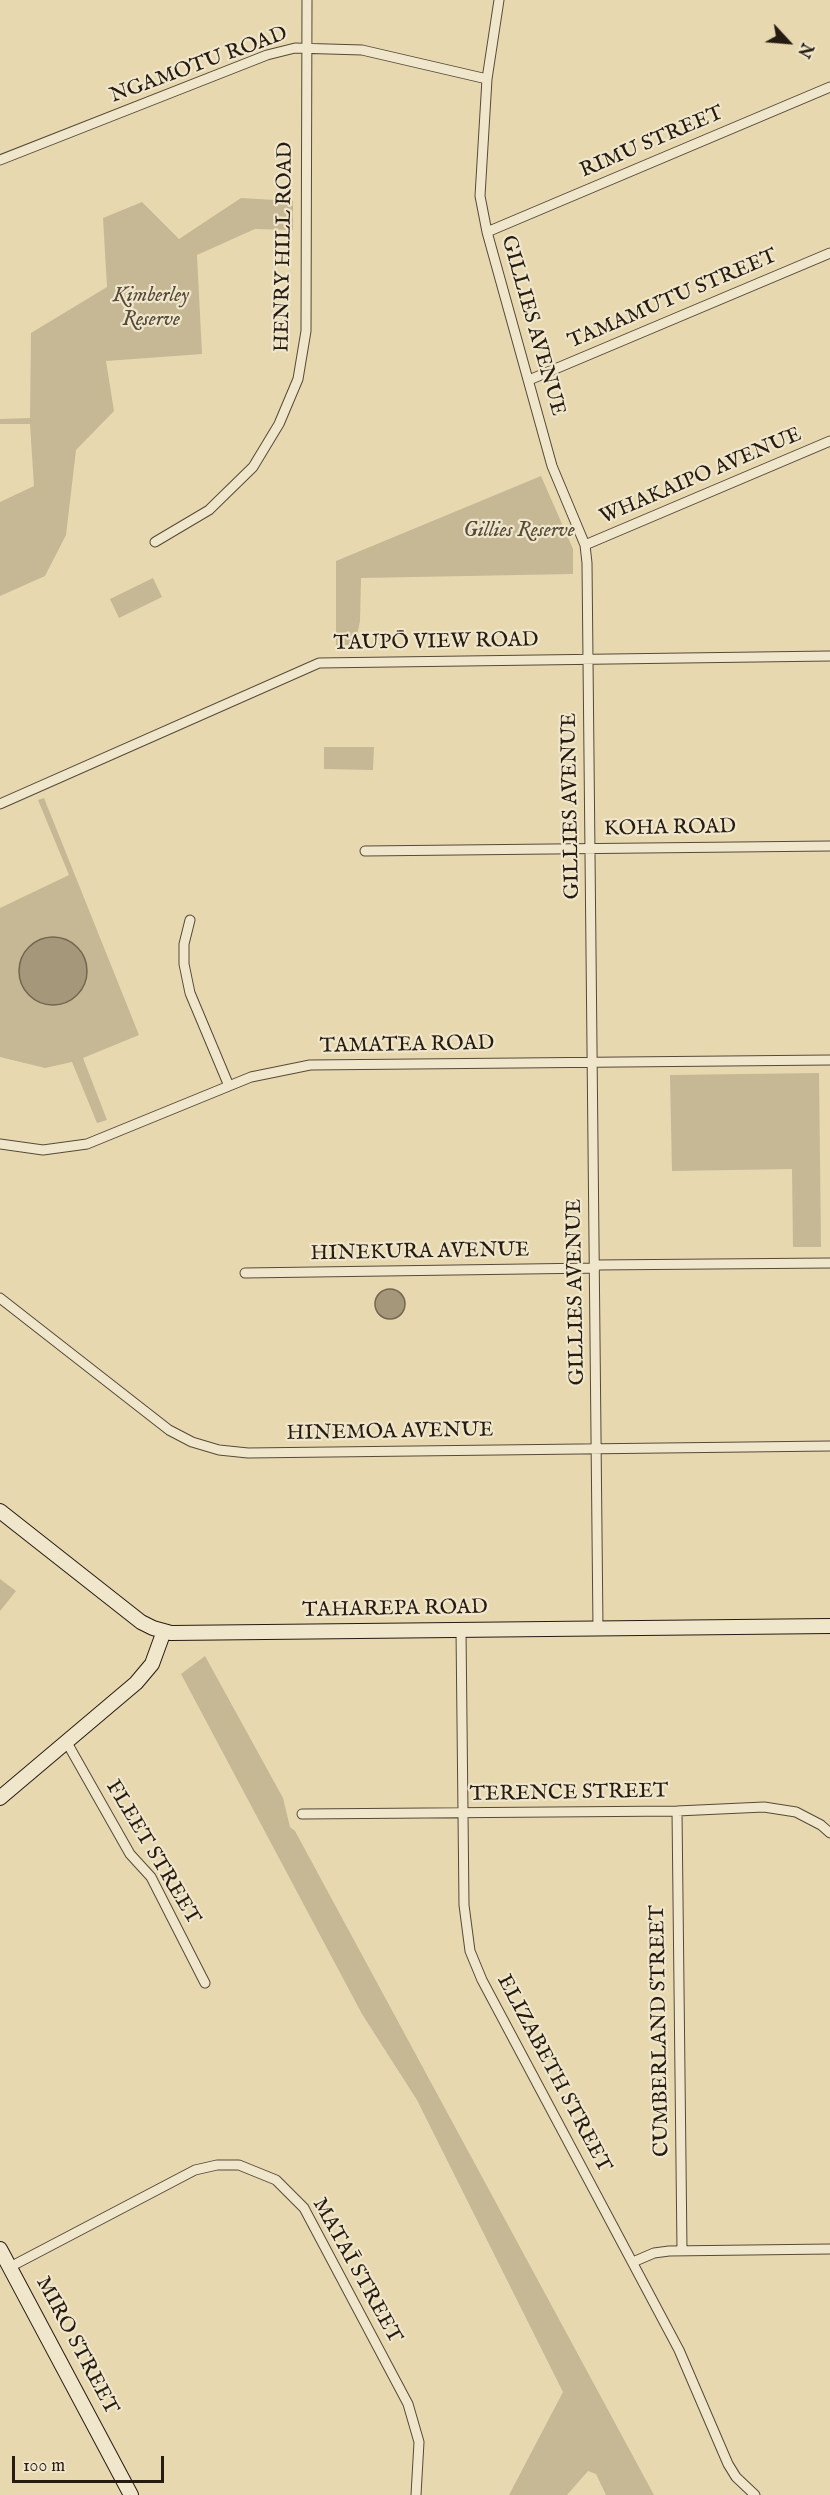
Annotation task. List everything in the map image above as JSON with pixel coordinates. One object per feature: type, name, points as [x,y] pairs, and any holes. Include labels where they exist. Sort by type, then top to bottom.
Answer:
[{"type":"street","name":"HENRY HILL ROAD","points":[[155,542],[209,510],[253,467],[279,424],[298,379],[306,331],[307,0]]},
{"type":"street","name":"GILLIES AVENUE","points":[[499,0],[487,79],[480,185],[487,232],[552,466],[585,545],[598,1628]]},
{"type":"street","name":"NGAMOTU ROAD","points":[[0,160],[267,55],[306,47],[362,51],[487,79]]},
{"type":"street","name":"RIMU STREET","points":[[487,232],[830,87]]},
{"type":"street","name":"TAMAMUTU STREET","points":[[529,380],[830,253]]},
{"type":"street","name":"WHAKAIPO AVENUE","points":[[585,545],[830,441]]},
{"type":"street","name":"TAUPŌ VIEW ROAD","points":[[0,804],[319,663],[830,656]]},
{"type":"street","name":"KOHA ROAD","points":[[366,851],[830,846]]},
{"type":"street","points":[[190,920],[184,944],[184,964],[190,993],[229,1086]]},
{"type":"street","name":"TAMATEA ROAD","points":[[0,1144],[43,1150],[87,1144],[270,1071],[310,1065],[830,1060]]},
{"type":"street","name":"HINEKURA AVENUE","points":[[245,1273],[830,1263]]},
{"type":"street","name":"HINEMOA AVENUE","points":[[0,1298],[160,1423],[204,1447],[248,1453],[830,1446]]},
{"type":"street","name":"TAHAREPA ROAD","points":[[0,1511],[141,1622],[164,1631],[830,1626]]},
{"type":"street","name":"ELIZABETH STREET","points":[[461,1630],[464,1905],[472,1959],[679,2350],[728,2464],[740,2482],[755,2495]]},
{"type":"street","points":[[0,1798],[144,1674],[154,1659],[164,1631]]},
{"type":"street","name":"FLEET STREET","points":[[66,1741],[130,1854],[151,1877],[205,1983]]},
{"type":"street","name":"TERENCE STREET","points":[[302,1814],[764,1807],[782,1809],[809,1818],[830,1833]]},
{"type":"street","name":"CUMBERLAND STREET","points":[[676,1810],[682,2250]]},
{"type":"street","name":"MATAĪ STREET","points":[[10,2267],[195,2170],[217,2165],[239,2165],[276,2180],[304,2208],[408,2404],[419,2442],[416,2495]]},
{"type":"street","points":[[633,2262],[654,2253],[682,2250],[830,2249]]},
{"type":"street","name":"MIRO STREET","points":[[0,2250],[131,2495]]},
{"type":"green space","name":"Kimberley Reserve","points":[[241,198],[293,201],[293,230],[255,229],[197,255],[202,354],[106,361],[114,411],[76,450],[66,535],[45,576],[0,596],[0,502],[34,486],[30,424],[0,424],[0,419],[30,418],[31,333],[107,287],[103,218],[142,202],[179,239]]},
{"type":"green space","name":"Gillies Reserve","points":[[541,476],[573,549],[573,574],[361,578],[360,621],[355,645],[336,645],[336,561]]},
{"type":"green space","points":[[153,578],[162,597],[119,618],[110,599]]},
{"type":"green space","points":[[324,747],[374,747],[373,770],[324,769]]},
{"type":"green space","points":[[44,798],[139,1035],[83,1058],[107,1120],[97,1123],[72,1062],[45,1068],[0,1057],[0,908],[69,875],[38,800]]},
{"type":"green space","points":[[819,1073],[821,1247],[793,1247],[792,1169],[672,1171],[670,1075]]},
{"type":"green space","points":[[0,1579],[16,1591],[0,1611]]},
{"type":"green space","points":[[205,1656],[283,1798],[290,1827],[295,1831],[654,2495],[606,2495],[596,2474],[588,2471],[567,2495],[509,2495],[563,2392],[417,2100],[362,2014],[181,1674]]},
{"type":"shaded area","points":[[53,937],[66,940],[77,947],[84,958],[87,971],[84,984],[77,995],[66,1002],[53,1005],[40,1002],[29,995],[22,984],[19,971],[22,958],[29,947],[40,940]]},
{"type":"shaded area","points":[[390,1289],[401,1293],[405,1304],[401,1315],[390,1319],[379,1315],[375,1304],[379,1293]]}]
